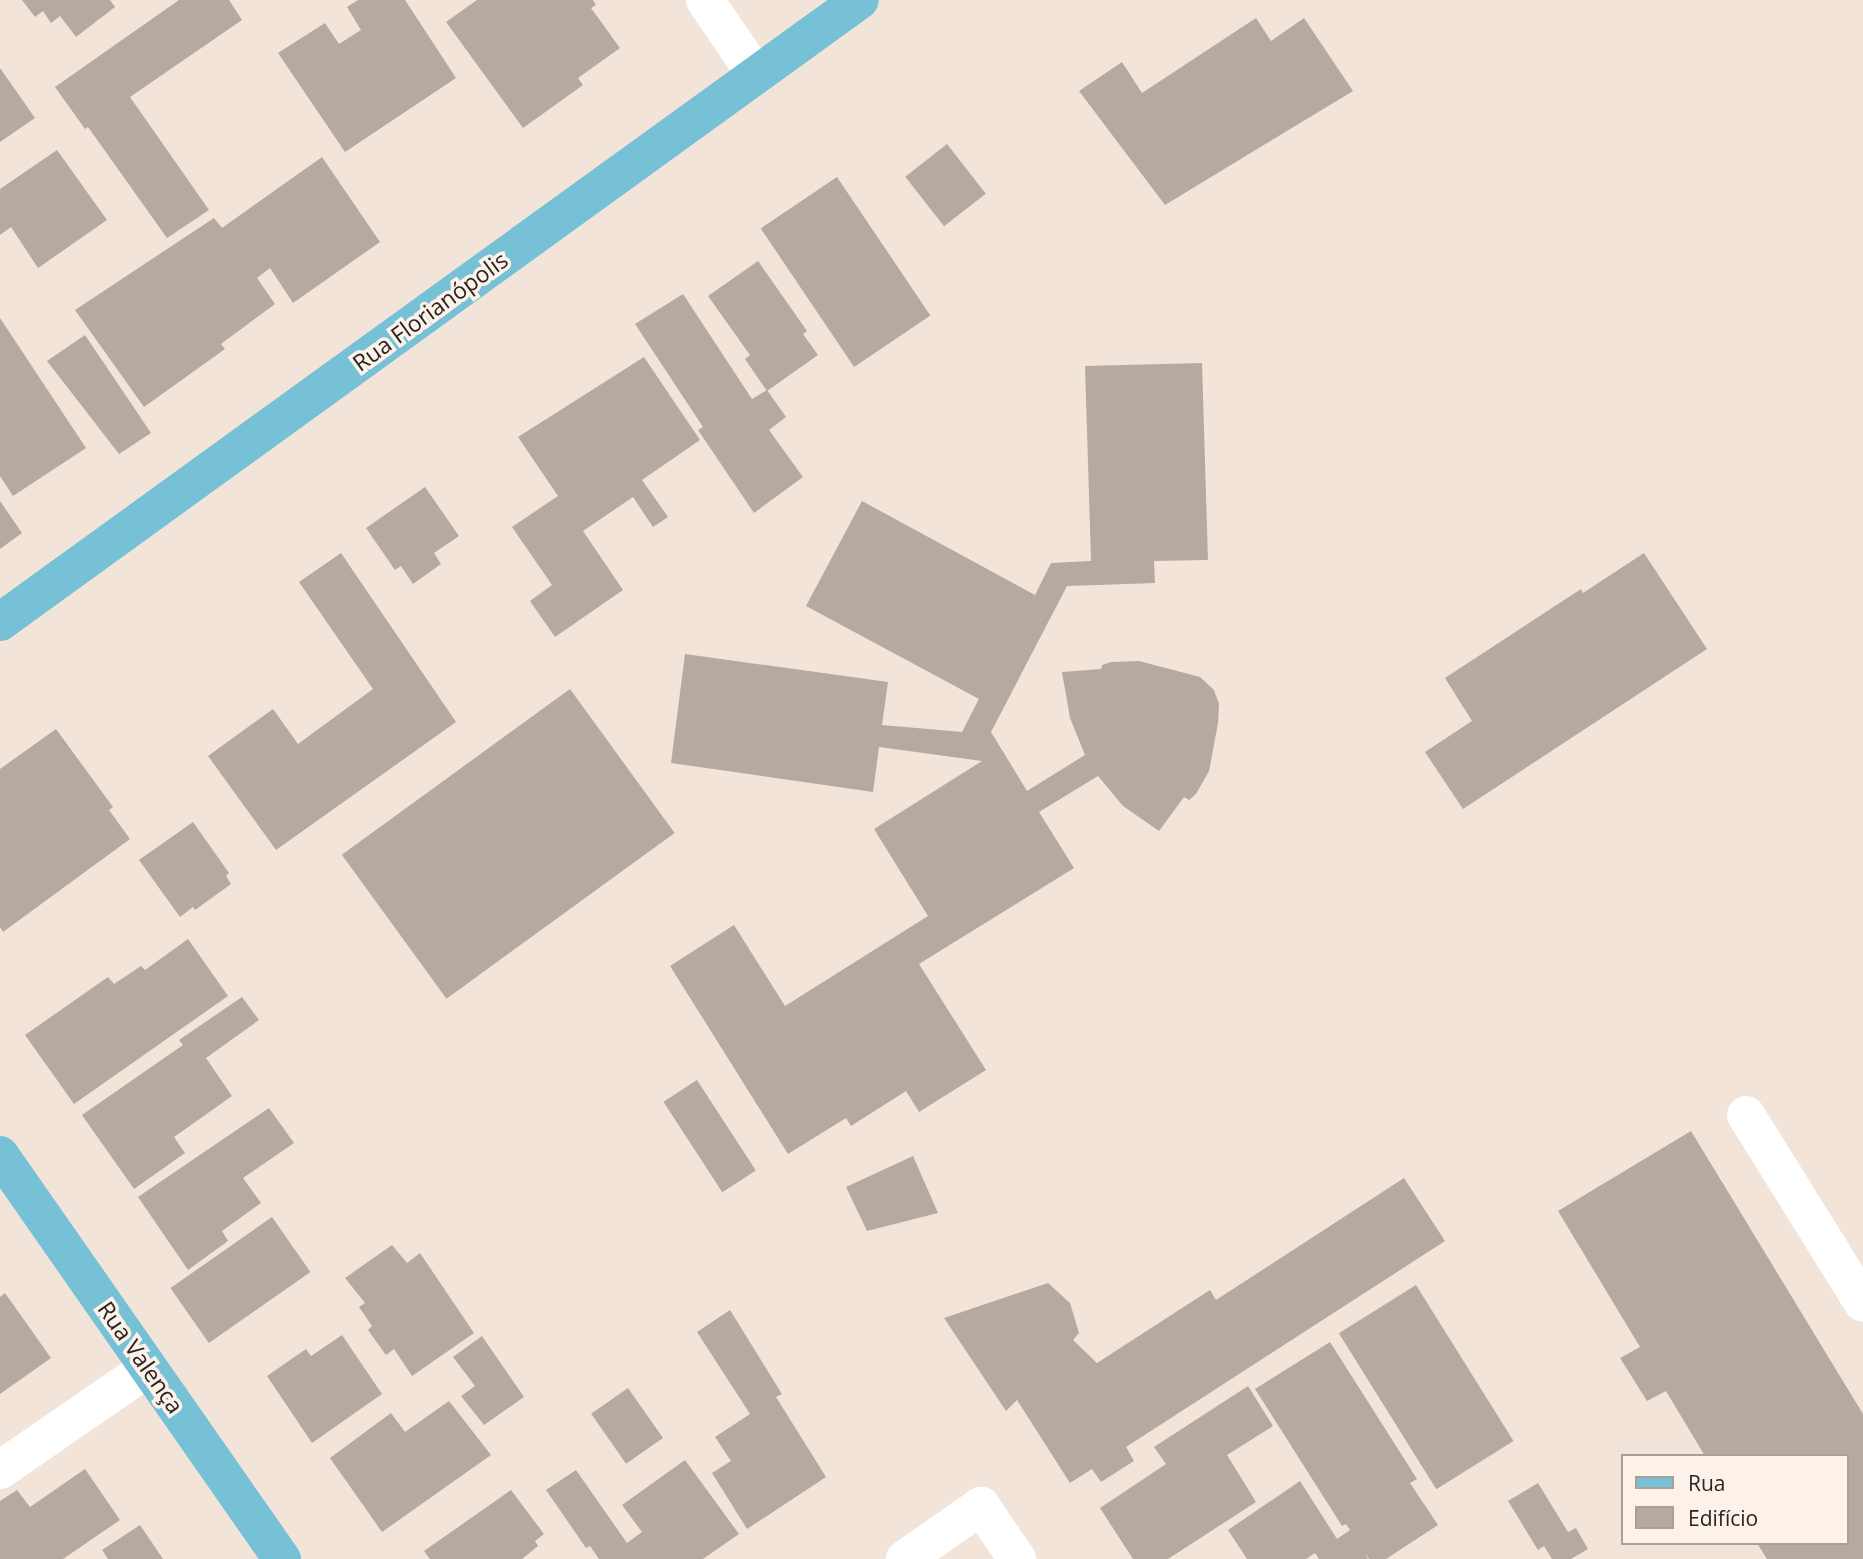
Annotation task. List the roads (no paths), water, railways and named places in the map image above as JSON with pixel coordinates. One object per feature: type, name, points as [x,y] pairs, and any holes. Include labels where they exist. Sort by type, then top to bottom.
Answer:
[{"type":"main road","name":"Rua Florianópolis","points":[[0,622],[860,0]]},
{"type":"main road","name":"Rua Valença","points":[[0,1155],[282,1559]]},
{"type":"street","points":[[705,0],[756,75]]},
{"type":"street","points":[[1746,1115],[1863,1303]]},
{"type":"street","points":[[0,1470],[148,1368]]},
{"type":"street","points":[[905,1559],[981,1506],[1017,1559]]}]
